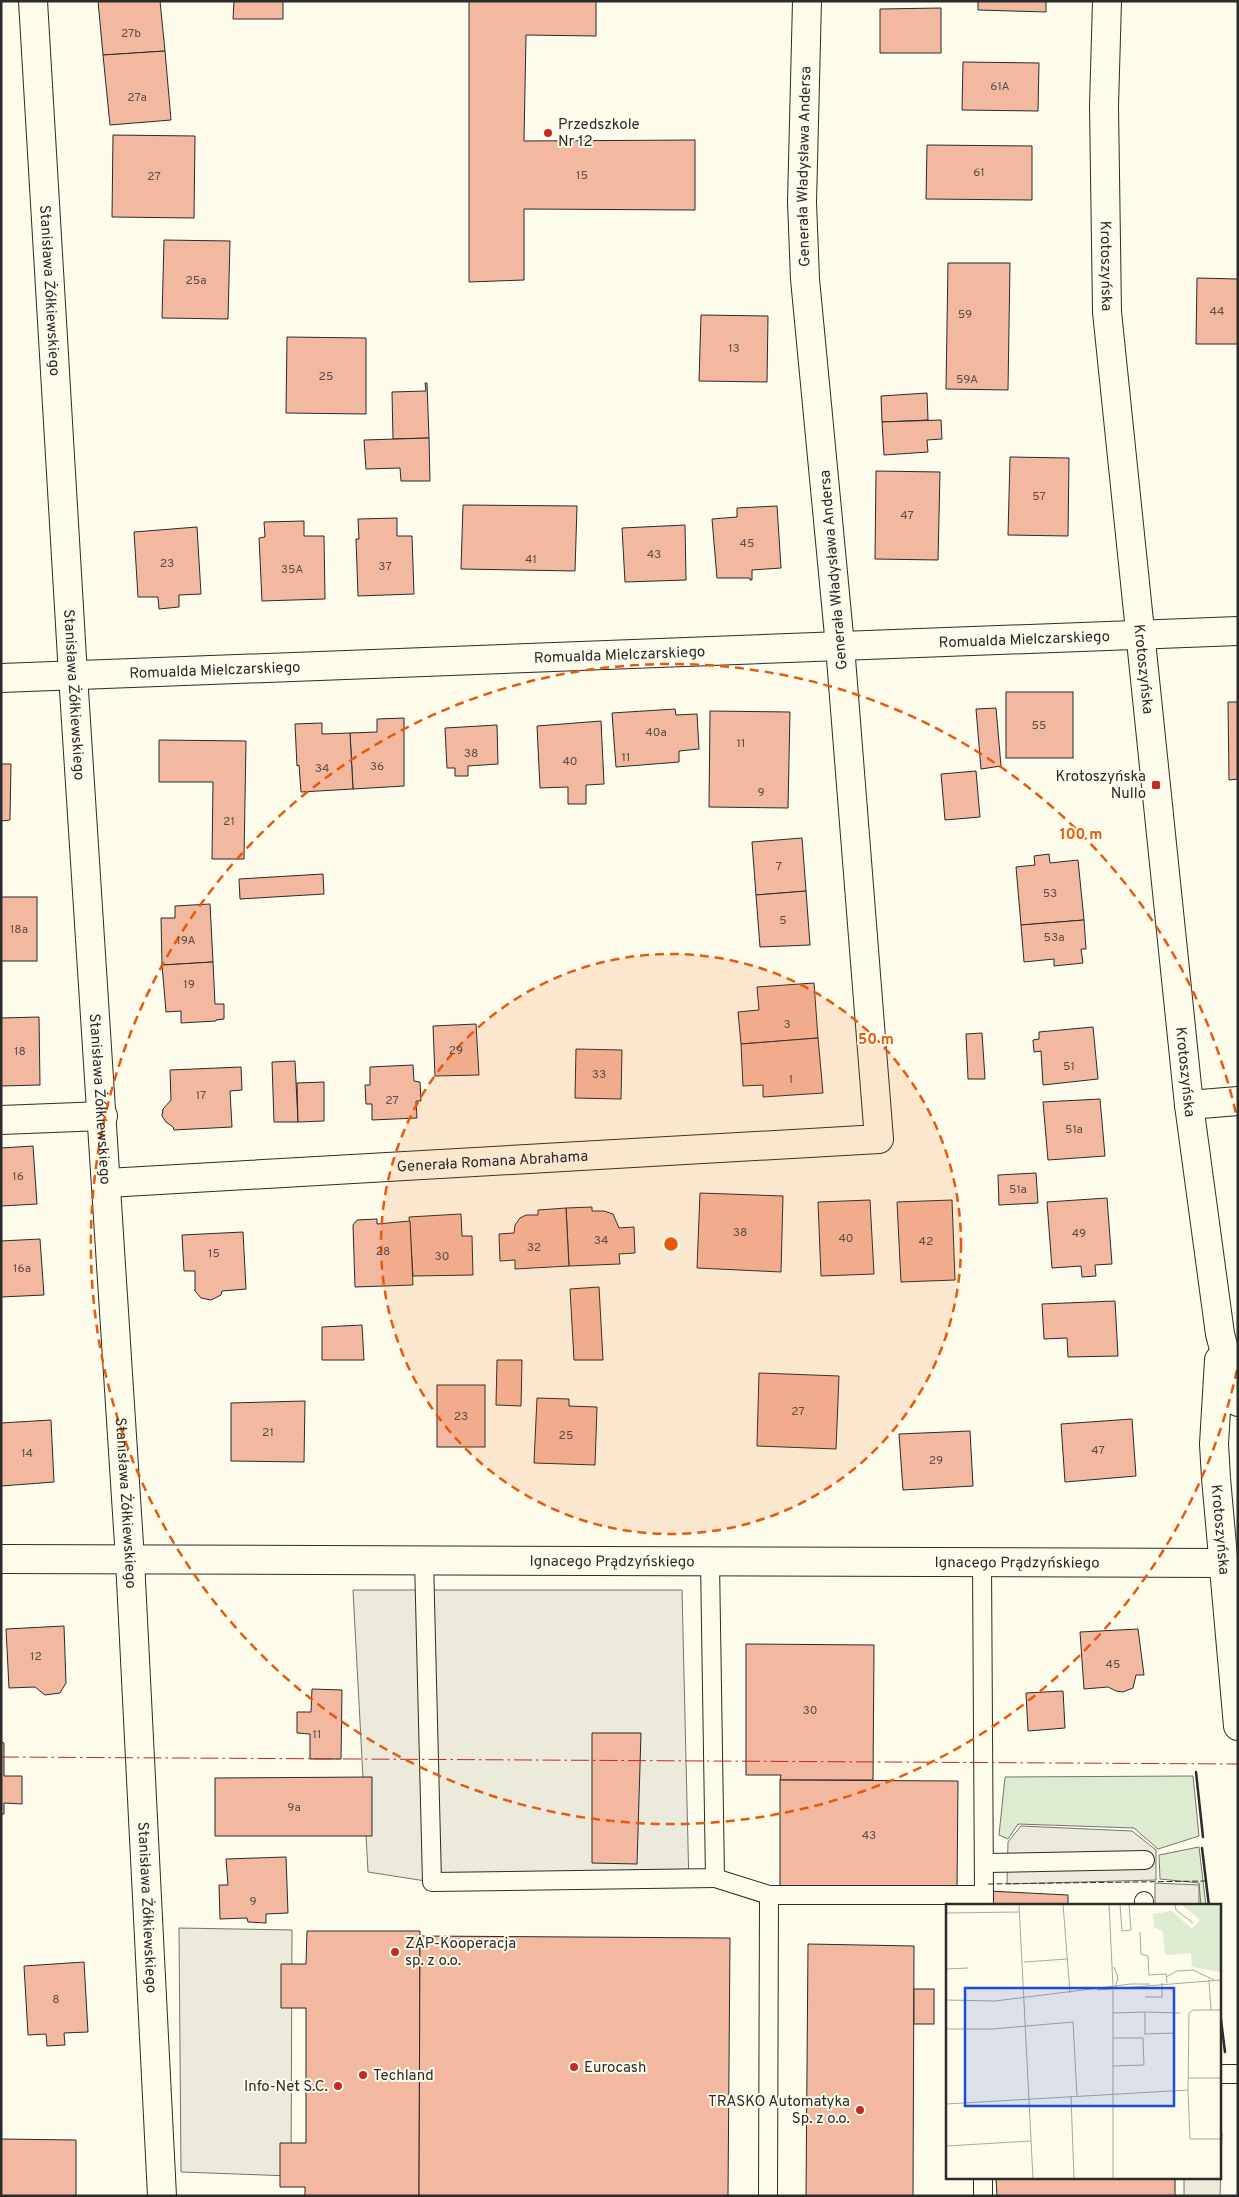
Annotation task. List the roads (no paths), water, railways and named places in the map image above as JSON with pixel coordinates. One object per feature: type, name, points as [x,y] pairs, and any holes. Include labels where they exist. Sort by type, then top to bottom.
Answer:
[{"type":"street","name":"Stanisława Żółkiewskiego","points":[[34,1],[73,675],[103,1116],[130,1560],[162,2196]]},
{"type":"street","name":"Generała Władysława Andersa","points":[[807,1],[802,202],[805,269],[840,646],[879,1139]]},
{"type":"street","name":"Krotoszyńska","points":[[1107,1],[1104,116],[1107,312],[1188,1106],[1220,1334],[1238,1402]]},
{"type":"street","name":"Romualda Mielczarskiego","points":[[1,678],[1238,631]]},
{"type":"street","points":[[1188,1106],[1238,1101]]},
{"type":"street","points":[[1,1120],[103,1116]]},
{"type":"street","name":"Generała Romana Abrahama","points":[[107,1182],[879,1139]]},
{"type":"street","name":"Krotoszyńska","points":[[1220,1334],[1214,1444],[1238,1726]]},
{"type":"street","name":"Ignacego Prądzyńskiego","points":[[1,1559],[1223,1563]]},
{"type":"lane","points":[[424,1560],[432,1882],[716,1878],[769,1895],[984,1900],[982,1562]]},
{"type":"lane","points":[[710,1562],[716,1878]]},
{"type":"lane","points":[[985,1862],[1145,1860]]},
{"type":"lane","points":[[768,2196],[769,1895]]},
{"type":"lane","points":[[1222,2074],[1238,2074]]},
{"type":"lane","points":[[983,2180],[983,2196]]},
{"type":"place","name":"Przedszkole Nr 12","points":[[548,133]]},
{"type":"place","name":"Krotoszyńska Nullo","points":[[1156,785]]},
{"type":"place","name":"ZAP-Kooperacja sp. z o.o.","points":[[395,1952]]},
{"type":"place","name":"Eurocash","points":[[574,2067]]},
{"type":"place","name":"Techland","points":[[363,2075]]},
{"type":"place","name":"Info-Net S.C.","points":[[338,2086]]},
{"type":"place","name":"TRASKO Automatyka Sp. z o.o.","points":[[860,2110]]}]
